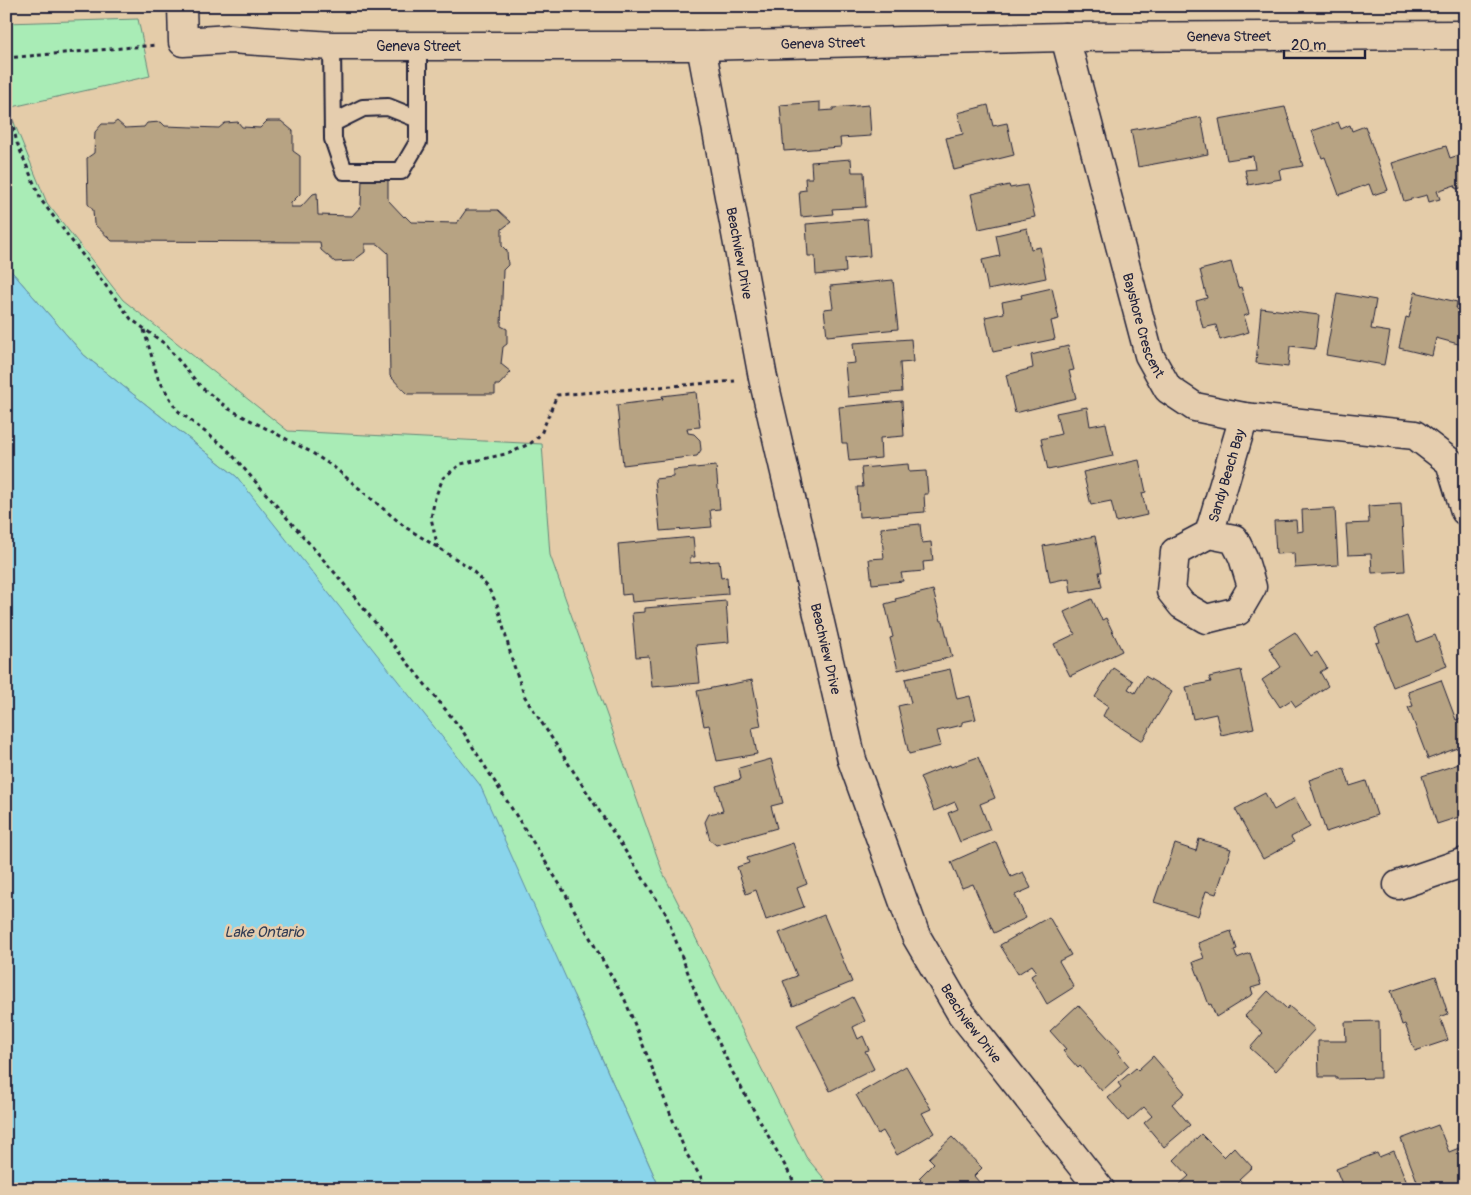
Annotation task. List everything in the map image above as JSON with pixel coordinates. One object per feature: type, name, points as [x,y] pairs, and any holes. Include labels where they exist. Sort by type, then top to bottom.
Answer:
[{"type":"street","points":[[182,6],[183,42]]},
{"type":"street","name":"Geneva Street","points":[[183,42],[230,39],[332,46],[702,46],[1065,37],[1465,35]]},
{"type":"street","name":"Bayshore Crescent","points":[[1065,37],[1149,355],[1168,389],[1195,407],[1244,417],[1415,435],[1450,462],[1465,511]]},
{"type":"street","name":"Beachview Drive","points":[[702,46],[763,378],[852,760],[916,936],[961,1012],[1100,1189]]},
{"type":"street","name":"Sandy Beach Bay","points":[[1209,534],[1244,417]]},
{"type":"street","points":[[1398,885],[1465,862]]},
{"type":"lane","points":[[332,46],[333,139],[344,171],[401,171],[418,142],[418,46]]},
{"type":"lane","points":[[334,123],[363,108],[388,107],[418,119]]},
{"type":"path","points":[[6,58],[183,42]]},
{"type":"path","points":[[6,96],[16,143],[41,200],[131,319],[165,344],[201,387],[229,409],[311,452],[335,468],[405,527],[468,567],[486,586],[497,604],[513,663],[525,697],[665,912],[696,994],[733,1072],[798,1189]]},
{"type":"path","points":[[144,329],[158,378],[177,410],[226,449],[335,573],[462,730],[562,888],[625,1000],[686,1153],[708,1189]]},
{"type":"path","points":[[438,548],[431,518],[435,498],[444,478],[461,464],[510,453],[531,443],[541,434],[557,395],[763,378]]},
{"type":"green space","points":[[138,19],[150,76],[8,108],[47,203],[123,300],[288,431],[542,444],[550,555],[663,873],[806,1157],[833,1189],[660,1189],[574,996],[237,477],[84,355],[6,265],[6,23]]},
{"type":"water","name":"Lake Ontario","points":[[6,265],[84,355],[237,477],[480,785],[660,1189],[6,1189]]},
{"type":"building","points":[[820,102],[820,111],[869,105],[871,136],[840,138],[841,147],[784,151],[780,105]]},
{"type":"building","points":[[988,105],[993,126],[1007,123],[1014,155],[954,170],[946,138],[963,134],[958,113]]},
{"type":"building","points":[[1285,107],[1303,166],[1279,170],[1281,179],[1248,185],[1245,170],[1255,169],[1253,156],[1227,160],[1219,119]]},
{"type":"building","points":[[1201,117],[1208,154],[1138,167],[1131,130]]},
{"type":"building","points":[[117,121],[125,128],[144,127],[147,123],[161,122],[165,126],[219,128],[225,123],[238,122],[242,127],[260,128],[267,121],[281,121],[293,131],[293,151],[300,156],[300,194],[291,203],[291,207],[301,207],[313,194],[317,193],[318,215],[352,216],[361,206],[362,179],[388,179],[388,200],[411,222],[457,223],[466,210],[498,210],[511,222],[502,229],[502,246],[507,251],[508,265],[503,270],[501,326],[507,329],[507,344],[503,347],[501,364],[511,372],[499,385],[495,385],[495,394],[407,394],[390,376],[388,253],[378,244],[365,244],[365,252],[353,261],[335,262],[321,250],[320,242],[112,241],[94,224],[93,210],[88,204],[87,158],[94,153],[95,132],[102,124],[113,124]]},
{"type":"building","points":[[1338,122],[1341,129],[1350,125],[1352,131],[1365,126],[1388,190],[1373,195],[1369,184],[1339,195],[1325,157],[1322,158],[1312,131]]},
{"type":"building","points":[[1446,146],[1450,158],[1465,153],[1465,187],[1456,189],[1455,185],[1437,191],[1440,199],[1429,202],[1427,195],[1404,201],[1392,163]]},
{"type":"building","points":[[851,159],[852,172],[864,172],[866,207],[832,209],[833,214],[801,217],[799,191],[806,190],[805,178],[812,178],[811,162]]},
{"type":"building","points":[[1009,185],[1010,188],[1027,185],[1035,217],[979,229],[971,194]]},
{"type":"building","points":[[867,219],[870,256],[845,258],[846,272],[816,275],[815,256],[808,256],[806,224]]},
{"type":"building","points":[[1027,228],[1031,249],[1040,247],[1046,278],[988,290],[982,260],[1000,256],[996,235]]},
{"type":"building","points":[[1231,262],[1238,288],[1241,287],[1249,314],[1244,316],[1249,332],[1220,340],[1216,325],[1203,328],[1196,301],[1207,298],[1200,270]]},
{"type":"building","points":[[893,280],[898,329],[827,336],[824,309],[833,308],[830,286]]},
{"type":"building","points":[[1052,288],[1059,319],[1051,321],[1055,339],[993,352],[985,317],[1004,313],[1002,302],[1022,298],[1021,295]]},
{"type":"building","points":[[1415,292],[1457,302],[1456,308],[1465,310],[1465,332],[1462,345],[1436,338],[1432,356],[1399,348],[1406,317],[1409,318]]},
{"type":"building","points":[[1337,293],[1376,300],[1371,329],[1390,332],[1384,365],[1326,355]]},
{"type":"building","points":[[1261,308],[1319,315],[1315,349],[1290,346],[1288,367],[1256,363]]},
{"type":"building","points":[[911,339],[913,362],[900,363],[902,392],[848,397],[845,364],[855,363],[853,343]]},
{"type":"building","points":[[1068,346],[1074,370],[1069,371],[1076,398],[1015,413],[1006,375],[1033,368],[1031,355]]},
{"type":"building","points":[[696,392],[700,427],[687,428],[688,433],[694,434],[700,440],[701,450],[697,456],[623,465],[617,405],[663,399],[662,396]]},
{"type":"building","points":[[902,401],[904,436],[880,438],[881,458],[849,461],[847,443],[842,443],[839,407]]},
{"type":"building","points":[[1087,407],[1090,426],[1106,423],[1113,456],[1048,470],[1041,439],[1061,434],[1056,413]]},
{"type":"building","points":[[1139,460],[1146,492],[1142,493],[1147,515],[1116,522],[1111,501],[1091,505],[1083,472]]},
{"type":"building","points":[[908,464],[909,472],[926,471],[928,494],[924,494],[925,512],[859,517],[857,487],[863,487],[861,468]]},
{"type":"building","points":[[716,466],[720,509],[710,510],[712,527],[660,531],[655,479],[673,477],[673,470]]},
{"type":"building","points":[[1401,504],[1405,571],[1372,573],[1371,554],[1348,555],[1346,524],[1369,523],[1368,506]]},
{"type":"building","points":[[1335,508],[1338,565],[1295,568],[1294,553],[1276,554],[1274,521],[1296,520],[1297,532],[1303,531],[1302,510]]},
{"type":"building","points":[[920,524],[922,543],[931,542],[933,561],[923,562],[924,571],[901,573],[903,581],[872,584],[869,559],[884,558],[881,528]]},
{"type":"building","points":[[1095,536],[1102,572],[1099,572],[1102,587],[1071,593],[1069,578],[1050,582],[1043,546]]},
{"type":"building","points":[[693,537],[695,557],[690,557],[690,563],[719,561],[721,578],[727,577],[728,594],[632,602],[631,594],[622,595],[618,544]]},
{"type":"building","points":[[933,590],[952,657],[898,670],[890,638],[893,637],[885,604],[896,601],[895,599]]},
{"type":"building","points":[[1092,599],[1102,620],[1106,618],[1122,651],[1070,676],[1054,644],[1075,634],[1064,612]]},
{"type":"building","points":[[726,601],[729,642],[696,645],[700,683],[652,687],[649,656],[636,657],[632,613],[645,612],[645,608]]},
{"type":"building","points":[[1407,616],[1417,642],[1435,635],[1447,666],[1393,687],[1376,643],[1380,642],[1375,628]]},
{"type":"building","points":[[1295,632],[1311,656],[1317,652],[1327,668],[1320,672],[1328,686],[1296,707],[1291,700],[1280,707],[1262,680],[1281,667],[1269,648]]},
{"type":"building","points":[[1113,668],[1133,681],[1128,689],[1135,693],[1145,676],[1172,692],[1142,741],[1103,716],[1108,706],[1095,697]]},
{"type":"building","points":[[950,669],[957,699],[970,696],[976,719],[962,722],[962,725],[937,731],[941,746],[909,754],[898,706],[911,703],[905,679]]},
{"type":"building","points":[[1241,670],[1254,728],[1221,735],[1216,714],[1193,719],[1186,687],[1211,682],[1209,677]]},
{"type":"building","points":[[752,680],[761,726],[752,728],[757,754],[717,761],[709,725],[704,726],[697,691]]},
{"type":"building","points":[[1441,680],[1456,720],[1463,717],[1465,722],[1465,745],[1428,759],[1408,707],[1413,706],[1408,692]]},
{"type":"building","points":[[978,757],[995,798],[980,804],[990,830],[960,842],[948,813],[958,809],[955,802],[934,811],[920,777],[950,765],[951,767]]},
{"type":"building","points":[[771,759],[783,803],[771,806],[777,828],[716,845],[710,840],[705,822],[709,814],[723,811],[716,786],[741,779],[739,768]]},
{"type":"building","points":[[1465,762],[1465,815],[1437,824],[1422,776]]},
{"type":"building","points":[[1344,768],[1350,786],[1366,781],[1377,815],[1326,832],[1309,780]]},
{"type":"building","points":[[1265,793],[1274,810],[1295,798],[1310,827],[1291,837],[1294,842],[1263,859],[1235,809]]},
{"type":"building","points":[[1199,839],[1231,849],[1216,894],[1206,891],[1198,916],[1154,902],[1175,844],[1196,851]]},
{"type":"building","points":[[996,842],[1011,877],[1023,872],[1031,888],[1015,895],[1026,918],[994,933],[973,884],[962,888],[951,862]]},
{"type":"building","points":[[793,843],[807,884],[797,888],[804,907],[766,920],[756,890],[746,894],[737,867],[749,863],[747,858]]},
{"type":"building","points":[[824,915],[852,982],[793,1006],[783,981],[797,976],[779,933]]},
{"type":"building","points":[[1049,917],[1071,955],[1059,961],[1074,987],[1047,1004],[1031,976],[1037,972],[1032,965],[1018,974],[1000,945]]},
{"type":"building","points":[[1231,931],[1237,949],[1234,950],[1237,958],[1250,953],[1261,985],[1251,988],[1253,994],[1216,1017],[1211,1004],[1209,1005],[1193,962],[1204,958],[1198,943]]},
{"type":"building","points":[[1436,976],[1448,1014],[1440,1017],[1448,1040],[1415,1051],[1405,1024],[1402,1025],[1391,991]]},
{"type":"building","points":[[1268,991],[1287,1009],[1289,1006],[1315,1029],[1276,1071],[1250,1048],[1263,1033],[1245,1016]]},
{"type":"building","points":[[853,997],[865,1021],[853,1027],[858,1039],[863,1036],[869,1050],[865,1051],[874,1069],[830,1091],[797,1025]]},
{"type":"building","points":[[1078,1005],[1120,1051],[1118,1053],[1129,1066],[1102,1091],[1080,1066],[1078,1068],[1063,1051],[1066,1049],[1050,1031]]},
{"type":"building","points":[[1379,1021],[1380,1078],[1336,1079],[1336,1077],[1319,1077],[1318,1041],[1346,1041],[1345,1022]]},
{"type":"building","points":[[1153,1056],[1185,1093],[1172,1104],[1190,1125],[1164,1147],[1144,1123],[1152,1116],[1144,1107],[1128,1121],[1108,1098],[1121,1087],[1118,1083],[1136,1068],[1138,1070]]},
{"type":"building","points":[[906,1066],[931,1109],[922,1113],[934,1133],[897,1155],[883,1131],[878,1134],[856,1095]]},
{"type":"building","points":[[1438,1125],[1449,1152],[1459,1148],[1465,1162],[1465,1181],[1445,1189],[1420,1189],[1401,1139]]},
{"type":"building","points":[[1201,1134],[1224,1157],[1234,1147],[1252,1167],[1239,1179],[1244,1184],[1239,1189],[1184,1189],[1180,1184],[1189,1176],[1174,1160]]},
{"type":"building","points":[[952,1137],[982,1168],[974,1176],[985,1189],[912,1189],[921,1180],[919,1178],[934,1163],[929,1158]]},
{"type":"building","points":[[1394,1151],[1407,1183],[1392,1189],[1344,1189],[1336,1169],[1377,1153],[1379,1157]]}]
